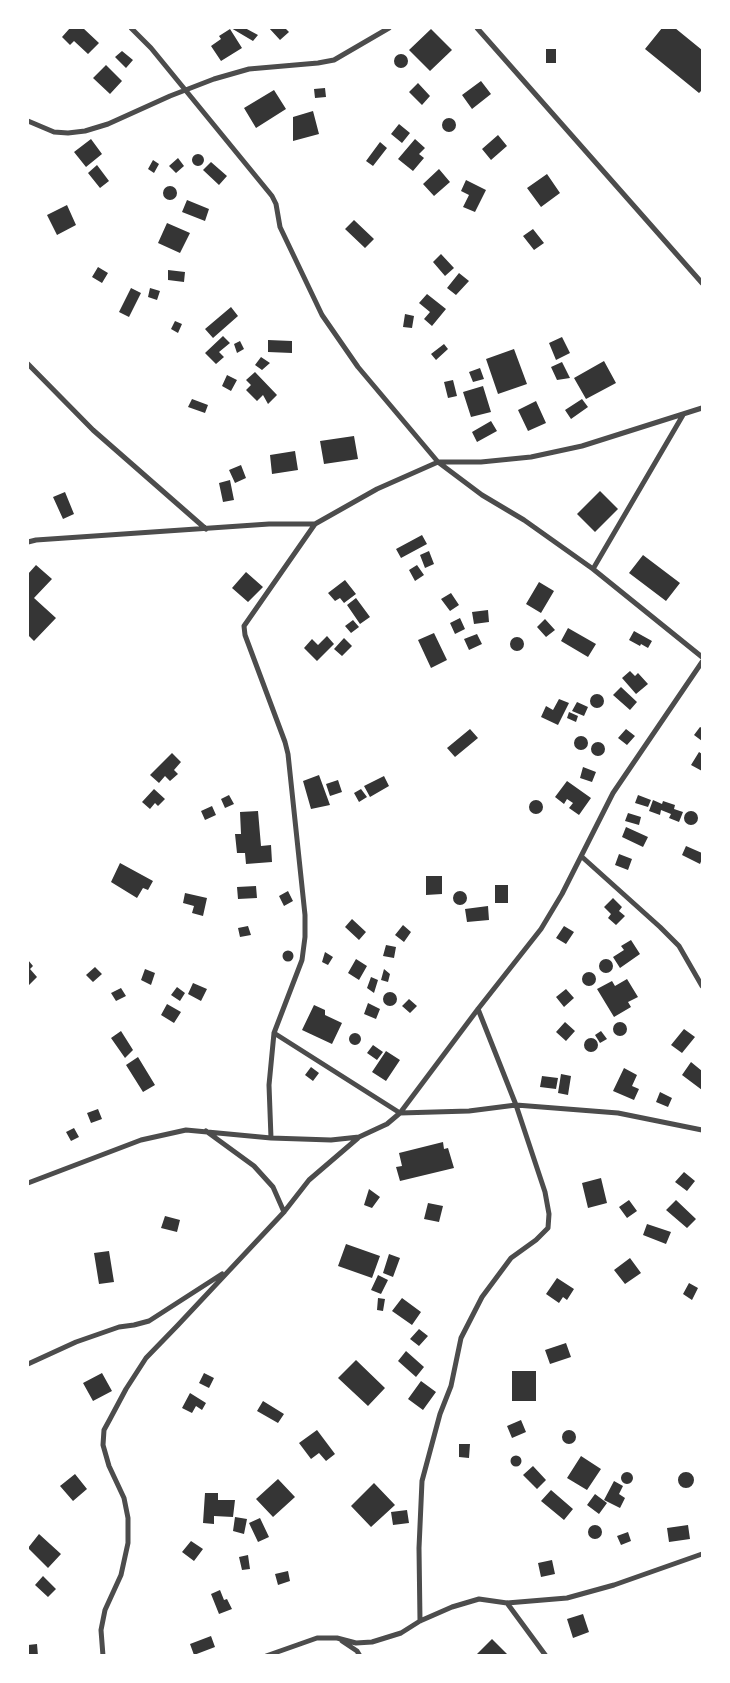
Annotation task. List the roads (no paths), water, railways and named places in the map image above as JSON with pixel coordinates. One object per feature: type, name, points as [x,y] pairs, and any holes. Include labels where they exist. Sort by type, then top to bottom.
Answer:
[{"type":"street","points":[[132,28],[151,48],[272,196],[276,204],[280,227],[322,315],[358,367],[438,462],[482,495],[524,520],[593,569],[702,657]]},
{"type":"street","points":[[28,121],[54,132],[85,131],[108,124],[214,79],[249,69],[334,60],[389,28]]},
{"type":"street","points":[[477,28],[702,283]]},
{"type":"street","points":[[28,364],[93,430],[206,529]]},
{"type":"street","points":[[271,1138],[269,1084],[274,1033],[302,960],[306,937],[305,915],[288,754],[245,635],[244,626],[315,524],[377,489],[438,462],[481,462],[531,457],[582,446],[702,408]]},
{"type":"street","points":[[593,569],[684,414]]},
{"type":"street","points":[[28,542],[269,524],[315,524]]},
{"type":"street","points":[[103,1656],[100,1630],[105,1610],[121,1575],[128,1543],[128,1518],[124,1498],[103,1445],[104,1430],[126,1389],[146,1358],[284,1212],[309,1180],[359,1137],[387,1124],[400,1113],[541,929],[562,894],[613,793],[702,662]]},
{"type":"street","points":[[581,856],[679,946],[702,986]]},
{"type":"street","points":[[420,1621],[419,1548],[422,1481],[440,1414],[451,1386],[461,1338],[482,1297],[511,1258],[536,1240],[548,1228],[549,1214],[545,1192],[516,1104],[478,1010]]},
{"type":"street","points":[[274,1033],[400,1113],[470,1111],[516,1104],[618,1113],[702,1130]]},
{"type":"street","points":[[28,1183],[141,1140],[186,1130],[271,1138],[331,1140],[359,1137]]},
{"type":"street","points":[[206,1131],[254,1166],[272,1187],[284,1212]]},
{"type":"street","points":[[28,1364],[76,1342],[119,1327],[149,1321],[229,1270]]},
{"type":"street","points":[[266,1656],[317,1638],[338,1638],[356,1643],[372,1642],[401,1633],[420,1621],[452,1607],[479,1599],[507,1603],[566,1598],[614,1585],[702,1554]]},
{"type":"street","points":[[507,1603],[546,1656]]},
{"type":"street","points":[[338,1638],[360,1656]]}]
